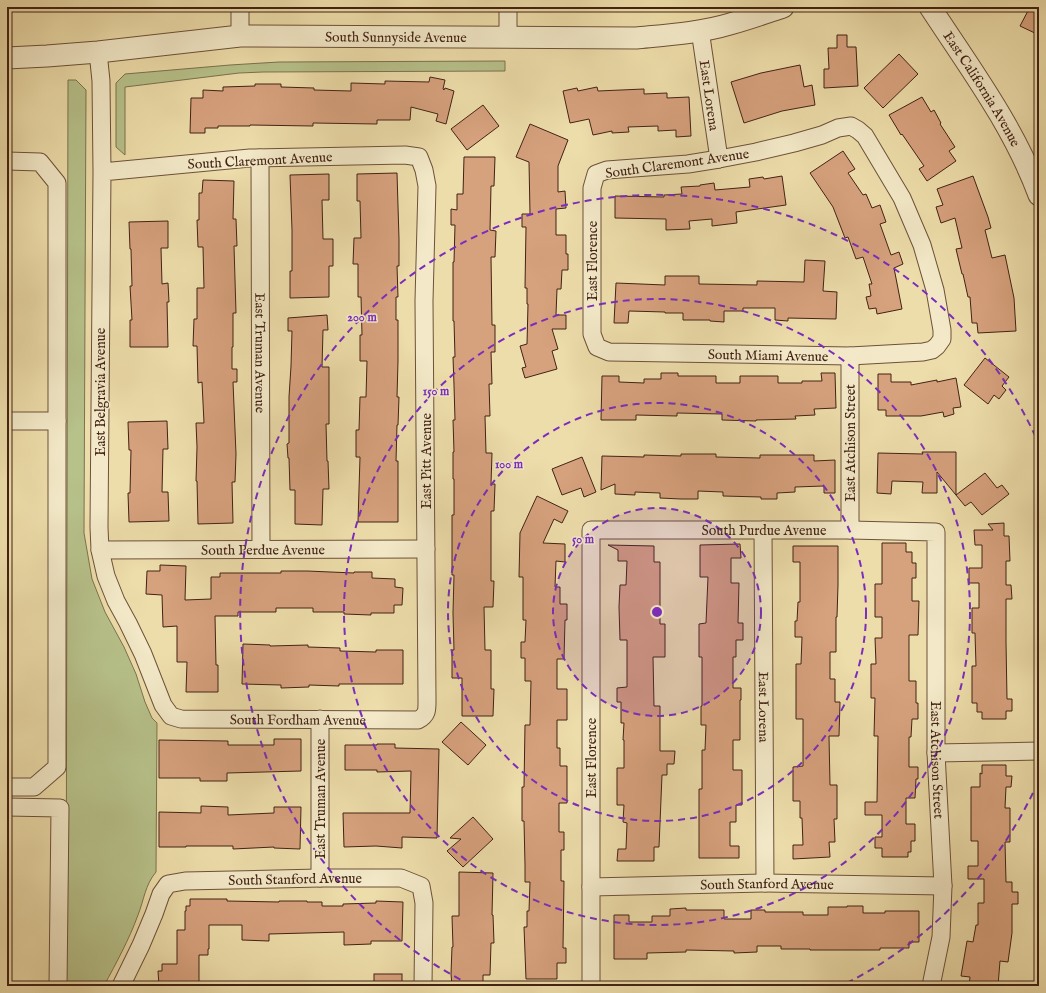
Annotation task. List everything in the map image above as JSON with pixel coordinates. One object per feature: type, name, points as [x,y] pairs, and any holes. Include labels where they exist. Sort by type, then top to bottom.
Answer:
[{"type":"street","points":[[240,7],[240,36]]},
{"type":"street","points":[[508,7],[508,37]]},
{"type":"street","name":"South Sunnyside Avenue","points":[[7,58],[98,52],[240,36],[636,38],[700,30],[729,24],[783,7]]},
{"type":"street","name":"East California Avenue","points":[[930,7],[1009,128],[1037,183]]},
{"type":"street","name":"East Lorena","points":[[700,30],[719,159]]},
{"type":"street","name":"East Belgravia Avenue","points":[[98,52],[101,81],[102,172],[100,550],[106,576],[116,601],[143,654],[163,705],[171,716]]},
{"type":"street","name":"South Claremont Avenue","points":[[596,174],[606,170],[688,164],[719,159],[794,143],[822,135],[838,128],[851,126],[865,136],[902,198],[922,245],[935,290],[942,330],[942,339],[937,346]]},
{"type":"street","name":"South Claremont Avenue","points":[[102,172],[250,158],[404,155],[419,158]]},
{"type":"street","name":"East Truman Avenue","points":[[260,158],[261,549]]},
{"type":"street","name":"East Pitt Avenue","points":[[419,158],[424,170],[427,186],[424,301],[427,711],[424,717]]},
{"type":"street","points":[[7,161],[40,162],[57,183],[57,767],[34,787],[7,787]]},
{"type":"street","name":"East Florence","points":[[596,174],[592,188],[592,334],[597,347]]},
{"type":"street","name":"South Miami Avenue","points":[[597,347],[609,352],[850,356],[923,352],[932,350],[937,346]]},
{"type":"street","name":"East Atchison Street","points":[[850,356],[850,530]]},
{"type":"street","points":[[7,422],[57,421]]},
{"type":"street","name":"East Florence","points":[[591,986],[592,530]]},
{"type":"street","name":"South Purdue Avenue","points":[[592,530],[850,530],[936,532]]},
{"type":"street","name":"East Lorena","points":[[763,530],[765,884]]},
{"type":"street","name":"East Atchison Street","points":[[931,986],[940,937],[943,886],[936,753],[936,532]]},
{"type":"street","name":"South Perdue Avenue","points":[[100,550],[426,549]]},
{"type":"street","name":"South Fordham Avenue","points":[[171,716],[181,719],[418,720],[424,717]]},
{"type":"street","name":"East Truman Avenue","points":[[320,719],[320,878]]},
{"type":"street","points":[[936,753],[1039,751]]},
{"type":"street","points":[[7,807],[60,808],[58,986]]},
{"type":"street","name":"South Stanford Avenue","points":[[121,986],[141,945],[161,894],[168,884],[185,881],[320,878],[401,878],[421,886],[424,903],[423,986]]},
{"type":"street","name":"South Stanford Avenue","points":[[591,887],[765,884],[943,886]]},
{"type":"green space","points":[[505,61],[505,71],[239,73],[125,87],[125,155],[116,147],[116,83],[125,74],[279,62]]},
{"type":"green space","points":[[68,80],[76,80],[86,90],[84,533],[92,579],[105,612],[124,647],[136,674],[152,718],[157,723],[156,872],[147,887],[131,933],[104,986],[66,986]]},
{"type":"building","points":[[1030,7],[1039,7],[1039,35],[1020,26]]},
{"type":"building","points":[[837,35],[847,35],[847,47],[856,47],[858,86],[824,88],[824,69],[829,69],[828,48],[837,48]]},
{"type":"building","points":[[899,54],[918,74],[883,108],[864,88]]},
{"type":"building","points":[[800,65],[804,87],[812,85],[815,105],[782,111],[744,123],[731,82],[761,73]]},
{"type":"building","points":[[430,77],[445,80],[443,89],[444,90],[445,88],[454,91],[446,124],[436,121],[438,114],[411,107],[410,120],[377,120],[377,124],[313,123],[313,126],[218,126],[218,128],[205,128],[205,133],[190,133],[191,98],[203,98],[203,90],[223,91],[223,87],[255,86],[255,84],[281,84],[281,87],[351,91],[351,83],[385,84],[385,81],[429,82]]},
{"type":"building","points":[[597,87],[598,91],[644,89],[644,94],[667,93],[667,98],[689,97],[691,136],[676,137],[676,130],[658,131],[658,126],[628,127],[629,132],[612,133],[612,131],[593,135],[589,119],[570,123],[563,91],[577,88],[578,91]]},
{"type":"building","points":[[922,97],[931,112],[934,110],[941,123],[940,124],[955,147],[949,151],[956,161],[927,181],[919,169],[924,166],[902,134],[901,135],[889,115]]},
{"type":"building","points":[[483,105],[499,126],[467,150],[451,129]]},
{"type":"building","points":[[530,124],[568,140],[558,166],[558,192],[565,191],[566,208],[556,209],[556,235],[566,235],[568,270],[562,270],[561,289],[557,289],[556,315],[566,315],[566,329],[552,329],[558,349],[552,351],[557,369],[525,378],[522,368],[526,367],[520,346],[527,344],[528,304],[527,288],[525,288],[526,227],[522,227],[522,214],[530,214],[529,162],[516,157]]},
{"type":"building","points":[[843,151],[855,169],[848,173],[863,195],[866,194],[872,208],[880,205],[886,222],[880,224],[891,255],[899,252],[903,264],[894,268],[902,309],[877,314],[876,308],[869,309],[866,297],[871,296],[869,284],[872,284],[863,257],[856,259],[848,237],[845,238],[833,207],[810,173]]},
{"type":"building","points":[[464,157],[495,157],[494,186],[491,186],[490,230],[496,231],[495,257],[491,257],[492,325],[495,325],[495,352],[491,352],[492,384],[489,384],[490,416],[485,416],[486,453],[492,453],[491,484],[495,484],[494,511],[491,511],[491,581],[494,581],[493,607],[484,607],[485,650],[491,650],[491,689],[494,689],[493,716],[462,716],[462,678],[452,678],[452,650],[454,650],[452,515],[454,515],[453,420],[455,420],[453,357],[455,357],[453,321],[453,262],[455,225],[451,225],[451,209],[457,210],[457,194],[463,194]]},
{"type":"building","points":[[397,173],[399,266],[397,266],[398,297],[396,297],[396,320],[398,320],[397,397],[399,397],[396,461],[398,461],[398,522],[358,522],[360,457],[356,457],[356,430],[359,430],[360,397],[366,397],[367,361],[360,361],[360,335],[362,335],[361,297],[358,297],[358,264],[353,264],[354,238],[361,238],[360,201],[357,201],[357,174]]},
{"type":"building","points":[[329,174],[329,200],[322,200],[323,239],[333,239],[333,266],[329,266],[329,297],[290,298],[290,271],[292,271],[292,230],[290,175]]},
{"type":"building","points":[[782,176],[786,205],[736,212],[737,223],[712,226],[712,219],[689,221],[690,229],[666,230],[666,219],[615,218],[615,196],[664,197],[664,195],[682,194],[681,187],[700,186],[714,183],[715,190],[750,187],[749,179],[763,177],[764,179]]},
{"type":"building","points":[[973,176],[991,228],[985,230],[992,258],[1005,255],[1014,298],[1016,331],[978,333],[977,323],[972,323],[970,297],[968,297],[956,249],[962,248],[955,218],[941,223],[936,207],[943,205],[937,189]]},
{"type":"building","points":[[203,180],[234,181],[233,219],[236,219],[237,246],[234,246],[236,313],[233,313],[232,369],[237,369],[237,382],[233,382],[236,454],[235,482],[232,482],[233,523],[198,524],[196,423],[204,423],[202,382],[198,383],[197,346],[193,346],[194,319],[197,319],[197,288],[204,288],[203,247],[198,247],[197,220],[199,220],[199,193],[202,193]]},
{"type":"building","points":[[168,221],[168,248],[161,248],[162,284],[168,283],[168,347],[130,347],[130,320],[132,320],[130,286],[132,286],[129,222]]},
{"type":"building","points":[[805,260],[825,261],[823,291],[837,292],[836,319],[788,318],[788,321],[775,320],[775,308],[743,308],[743,311],[724,311],[724,322],[710,320],[683,320],[683,313],[629,311],[628,323],[614,323],[616,283],[665,285],[665,276],[699,276],[699,284],[757,285],[757,281],[804,282]]},
{"type":"building","points":[[327,315],[328,330],[323,330],[322,367],[329,367],[329,424],[326,424],[329,489],[323,489],[322,525],[295,524],[295,490],[290,490],[287,444],[289,443],[289,397],[292,331],[288,331],[288,318]]},
{"type":"building","points":[[985,358],[1009,377],[1002,386],[1006,390],[999,399],[994,395],[988,404],[964,385]]},
{"type":"building","points":[[661,373],[678,373],[678,376],[716,376],[716,383],[740,383],[740,376],[778,376],[778,383],[802,383],[802,381],[822,381],[821,373],[835,373],[836,408],[814,409],[815,415],[795,416],[796,419],[756,421],[722,420],[722,414],[677,413],[677,416],[636,415],[636,420],[601,420],[602,376],[619,376],[619,382],[644,383],[644,379],[661,379]]},
{"type":"building","points":[[878,374],[891,374],[891,382],[911,382],[911,385],[956,378],[961,407],[953,408],[954,414],[944,417],[943,412],[921,416],[886,416],[886,410],[878,410]]},
{"type":"building","points":[[167,421],[168,449],[163,449],[162,492],[168,492],[169,521],[129,522],[128,493],[130,493],[131,450],[129,450],[128,422]]},
{"type":"building","points":[[922,452],[956,452],[956,495],[985,473],[997,488],[1002,485],[1009,494],[982,515],[971,502],[965,506],[937,472],[937,493],[922,493],[923,482],[892,481],[891,494],[877,493],[878,453],[923,454]]},
{"type":"building","points":[[681,454],[716,454],[716,457],[760,458],[760,455],[814,455],[814,461],[835,460],[835,493],[824,493],[824,486],[795,487],[795,492],[777,493],[777,499],[723,496],[723,492],[698,491],[698,499],[681,499],[660,498],[660,493],[635,492],[635,495],[615,494],[615,484],[601,490],[602,456],[644,457],[644,455],[681,456]]},
{"type":"building","points":[[582,457],[596,492],[584,497],[581,488],[562,495],[552,469]]},
{"type":"building","points":[[537,496],[568,511],[562,523],[554,519],[543,543],[565,544],[565,562],[556,561],[555,587],[560,587],[560,604],[567,604],[564,659],[557,659],[557,689],[567,689],[567,720],[557,720],[557,748],[560,748],[560,766],[567,766],[567,803],[559,803],[559,832],[564,832],[564,850],[561,850],[561,881],[564,881],[563,948],[566,948],[566,963],[557,963],[557,979],[526,979],[524,927],[527,927],[530,882],[525,882],[522,787],[524,787],[525,725],[530,725],[531,681],[525,681],[525,658],[521,658],[521,642],[525,642],[526,620],[523,620],[523,577],[519,577],[520,533]]},
{"type":"building","points":[[1004,523],[1004,536],[1009,536],[1010,561],[1006,561],[1006,585],[1011,585],[1012,599],[1006,599],[1006,642],[1007,699],[1012,699],[1012,711],[1006,711],[1006,719],[982,719],[982,712],[977,712],[977,703],[972,703],[972,666],[976,666],[975,633],[972,633],[972,608],[979,608],[979,583],[969,583],[969,568],[982,568],[982,545],[975,545],[974,530],[993,530],[988,524]]},
{"type":"building","points":[[882,543],[906,543],[906,552],[912,552],[912,563],[916,563],[916,578],[912,578],[912,601],[919,601],[918,635],[909,635],[909,681],[916,681],[918,719],[912,719],[911,737],[909,737],[909,767],[918,767],[918,779],[916,779],[915,798],[906,798],[906,824],[915,824],[915,841],[911,841],[911,852],[908,852],[908,857],[882,857],[882,848],[875,848],[875,837],[882,837],[882,815],[865,815],[865,802],[877,802],[878,736],[874,736],[875,698],[871,698],[871,664],[876,664],[875,638],[882,638],[882,617],[875,617],[875,584],[882,584]]},
{"type":"building","points":[[740,544],[741,558],[731,558],[731,583],[739,583],[738,623],[743,623],[743,640],[736,640],[736,657],[733,657],[733,688],[741,688],[741,700],[740,740],[733,740],[733,770],[742,770],[742,805],[736,805],[736,822],[730,822],[730,846],[739,846],[739,858],[699,858],[699,789],[702,789],[702,750],[705,750],[706,725],[701,725],[702,657],[699,657],[699,624],[706,623],[708,577],[700,577],[700,545]]},
{"type":"building","points":[[608,545],[654,546],[654,562],[660,562],[660,624],[665,624],[665,657],[653,657],[654,706],[660,706],[660,751],[675,751],[674,764],[667,764],[667,775],[662,775],[659,847],[654,847],[654,861],[617,861],[618,849],[626,849],[627,823],[623,822],[624,805],[617,805],[617,768],[624,768],[624,723],[621,723],[621,702],[617,702],[617,688],[627,687],[627,640],[620,640],[619,607],[620,585],[626,585],[627,561],[618,561],[618,550]]},
{"type":"building","points":[[793,546],[838,546],[836,652],[830,652],[830,679],[835,679],[835,702],[840,702],[839,736],[829,736],[830,785],[837,785],[837,819],[834,819],[835,842],[829,842],[830,857],[793,859],[793,845],[803,845],[800,801],[793,801],[793,767],[803,766],[803,719],[796,719],[796,664],[801,664],[802,637],[795,637],[795,621],[797,621],[798,602],[800,602],[800,562],[793,562]]},
{"type":"building","points":[[160,565],[186,566],[185,600],[211,599],[211,577],[220,577],[220,573],[281,573],[281,571],[372,572],[372,578],[395,579],[395,587],[403,588],[402,605],[394,605],[394,613],[371,613],[371,615],[344,614],[344,612],[313,612],[313,608],[276,608],[276,612],[238,612],[238,616],[215,616],[218,692],[186,692],[187,662],[177,662],[177,626],[163,627],[162,595],[146,594],[147,571],[160,571]]},
{"type":"building","points":[[243,644],[270,646],[308,645],[308,647],[340,648],[340,651],[376,652],[376,650],[403,650],[403,684],[339,684],[339,686],[309,685],[309,687],[281,688],[281,685],[242,684]]},
{"type":"building","points":[[461,722],[486,745],[468,765],[442,742]]},
{"type":"building","points":[[274,739],[301,739],[301,771],[227,773],[227,781],[200,781],[200,778],[159,778],[159,740],[228,741],[228,745],[274,745]]},
{"type":"building","points":[[395,744],[395,748],[439,749],[437,838],[402,837],[402,848],[376,846],[344,847],[343,813],[410,813],[411,771],[377,772],[377,770],[345,770],[345,745]]},
{"type":"building","points":[[982,765],[1006,765],[1006,776],[1012,776],[1011,787],[1006,787],[1005,808],[1010,808],[1010,842],[1005,842],[1006,882],[1012,882],[1012,892],[1018,892],[1018,904],[1012,904],[1012,933],[1008,962],[1000,961],[998,986],[969,986],[970,977],[961,976],[967,941],[973,942],[976,925],[978,925],[978,903],[984,903],[984,879],[968,879],[968,866],[978,866],[978,841],[971,841],[971,787],[980,787],[980,773],[982,774]]},
{"type":"building","points":[[201,806],[228,807],[228,815],[274,813],[274,807],[301,807],[300,849],[274,847],[233,849],[233,846],[159,847],[159,812],[201,813]]},
{"type":"building","points":[[473,817],[493,839],[463,867],[447,851],[461,839],[450,838]]},
{"type":"building","points":[[459,872],[493,873],[492,915],[494,943],[491,943],[490,975],[483,975],[483,986],[452,986],[452,916],[459,916]]},
{"type":"building","points":[[190,899],[227,899],[227,901],[279,902],[307,901],[322,902],[322,906],[376,903],[376,901],[403,902],[402,941],[371,941],[371,944],[344,945],[344,932],[269,934],[269,941],[242,940],[242,925],[209,925],[208,955],[199,955],[199,986],[159,986],[158,971],[162,971],[162,964],[177,964],[177,930],[185,930],[185,911],[186,906],[190,906]]},
{"type":"building","points":[[863,906],[863,913],[885,913],[885,911],[919,911],[919,942],[909,942],[909,948],[880,948],[880,950],[810,950],[781,949],[781,946],[757,946],[757,952],[734,953],[734,951],[686,950],[686,952],[647,953],[647,959],[614,959],[614,915],[629,915],[629,922],[652,922],[652,916],[670,916],[670,909],[686,908],[686,910],[724,910],[724,919],[751,919],[751,910],[765,910],[765,912],[803,912],[803,915],[828,915],[828,907]]},
{"type":"building","points":[[374,974],[402,974],[402,986],[374,986]]}]
